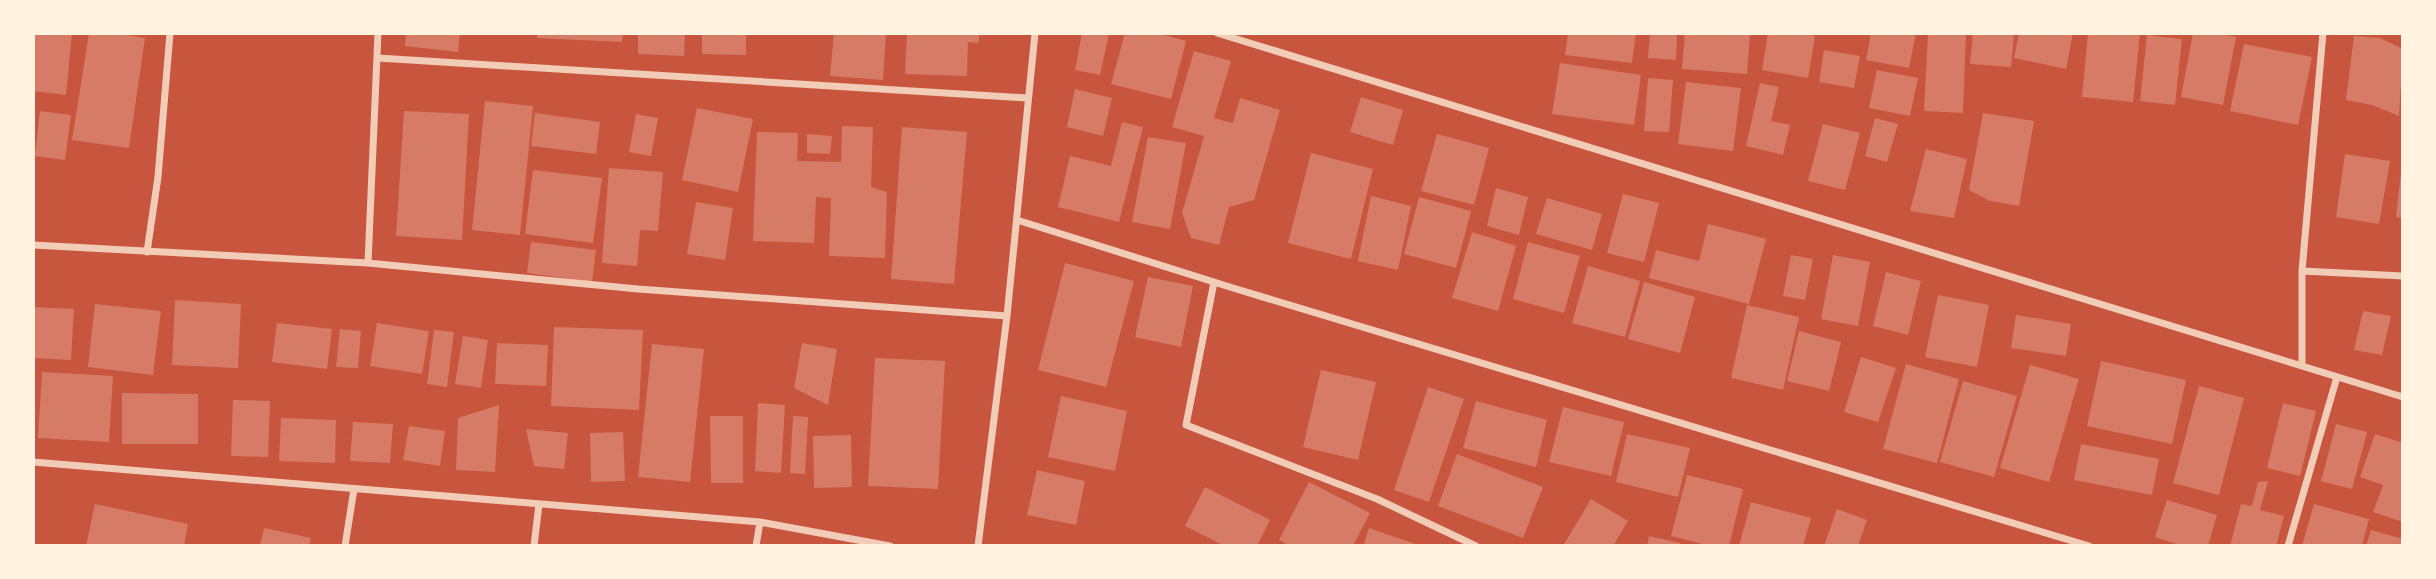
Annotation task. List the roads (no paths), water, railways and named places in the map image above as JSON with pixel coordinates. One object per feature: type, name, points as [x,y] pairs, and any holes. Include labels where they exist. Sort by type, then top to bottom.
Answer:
[{"type":"street","points":[[147,252],[158,177],[170,33]]},
{"type":"street","points":[[368,263],[378,33]]},
{"type":"street","points":[[978,546],[1007,316],[1035,33]]},
{"type":"street","points":[[1217,33],[2403,397]]},
{"type":"street","points":[[2301,366],[2302,271],[2323,33]]},
{"type":"street","points":[[378,58],[1027,98]]},
{"type":"street","points":[[1017,220],[2089,546]]},
{"type":"street","points":[[33,245],[368,263],[638,289],[1007,316]]},
{"type":"street","points":[[2302,271],[2403,276]]},
{"type":"street","points":[[1214,282],[1186,425],[1377,499],[1476,546]]},
{"type":"street","points":[[2288,546],[2337,377]]},
{"type":"street","points":[[33,462],[760,522],[890,546]]},
{"type":"street","points":[[345,546],[354,489]]},
{"type":"street","points":[[534,546],[539,504]]},
{"type":"street","points":[[756,546],[760,522]]}]
